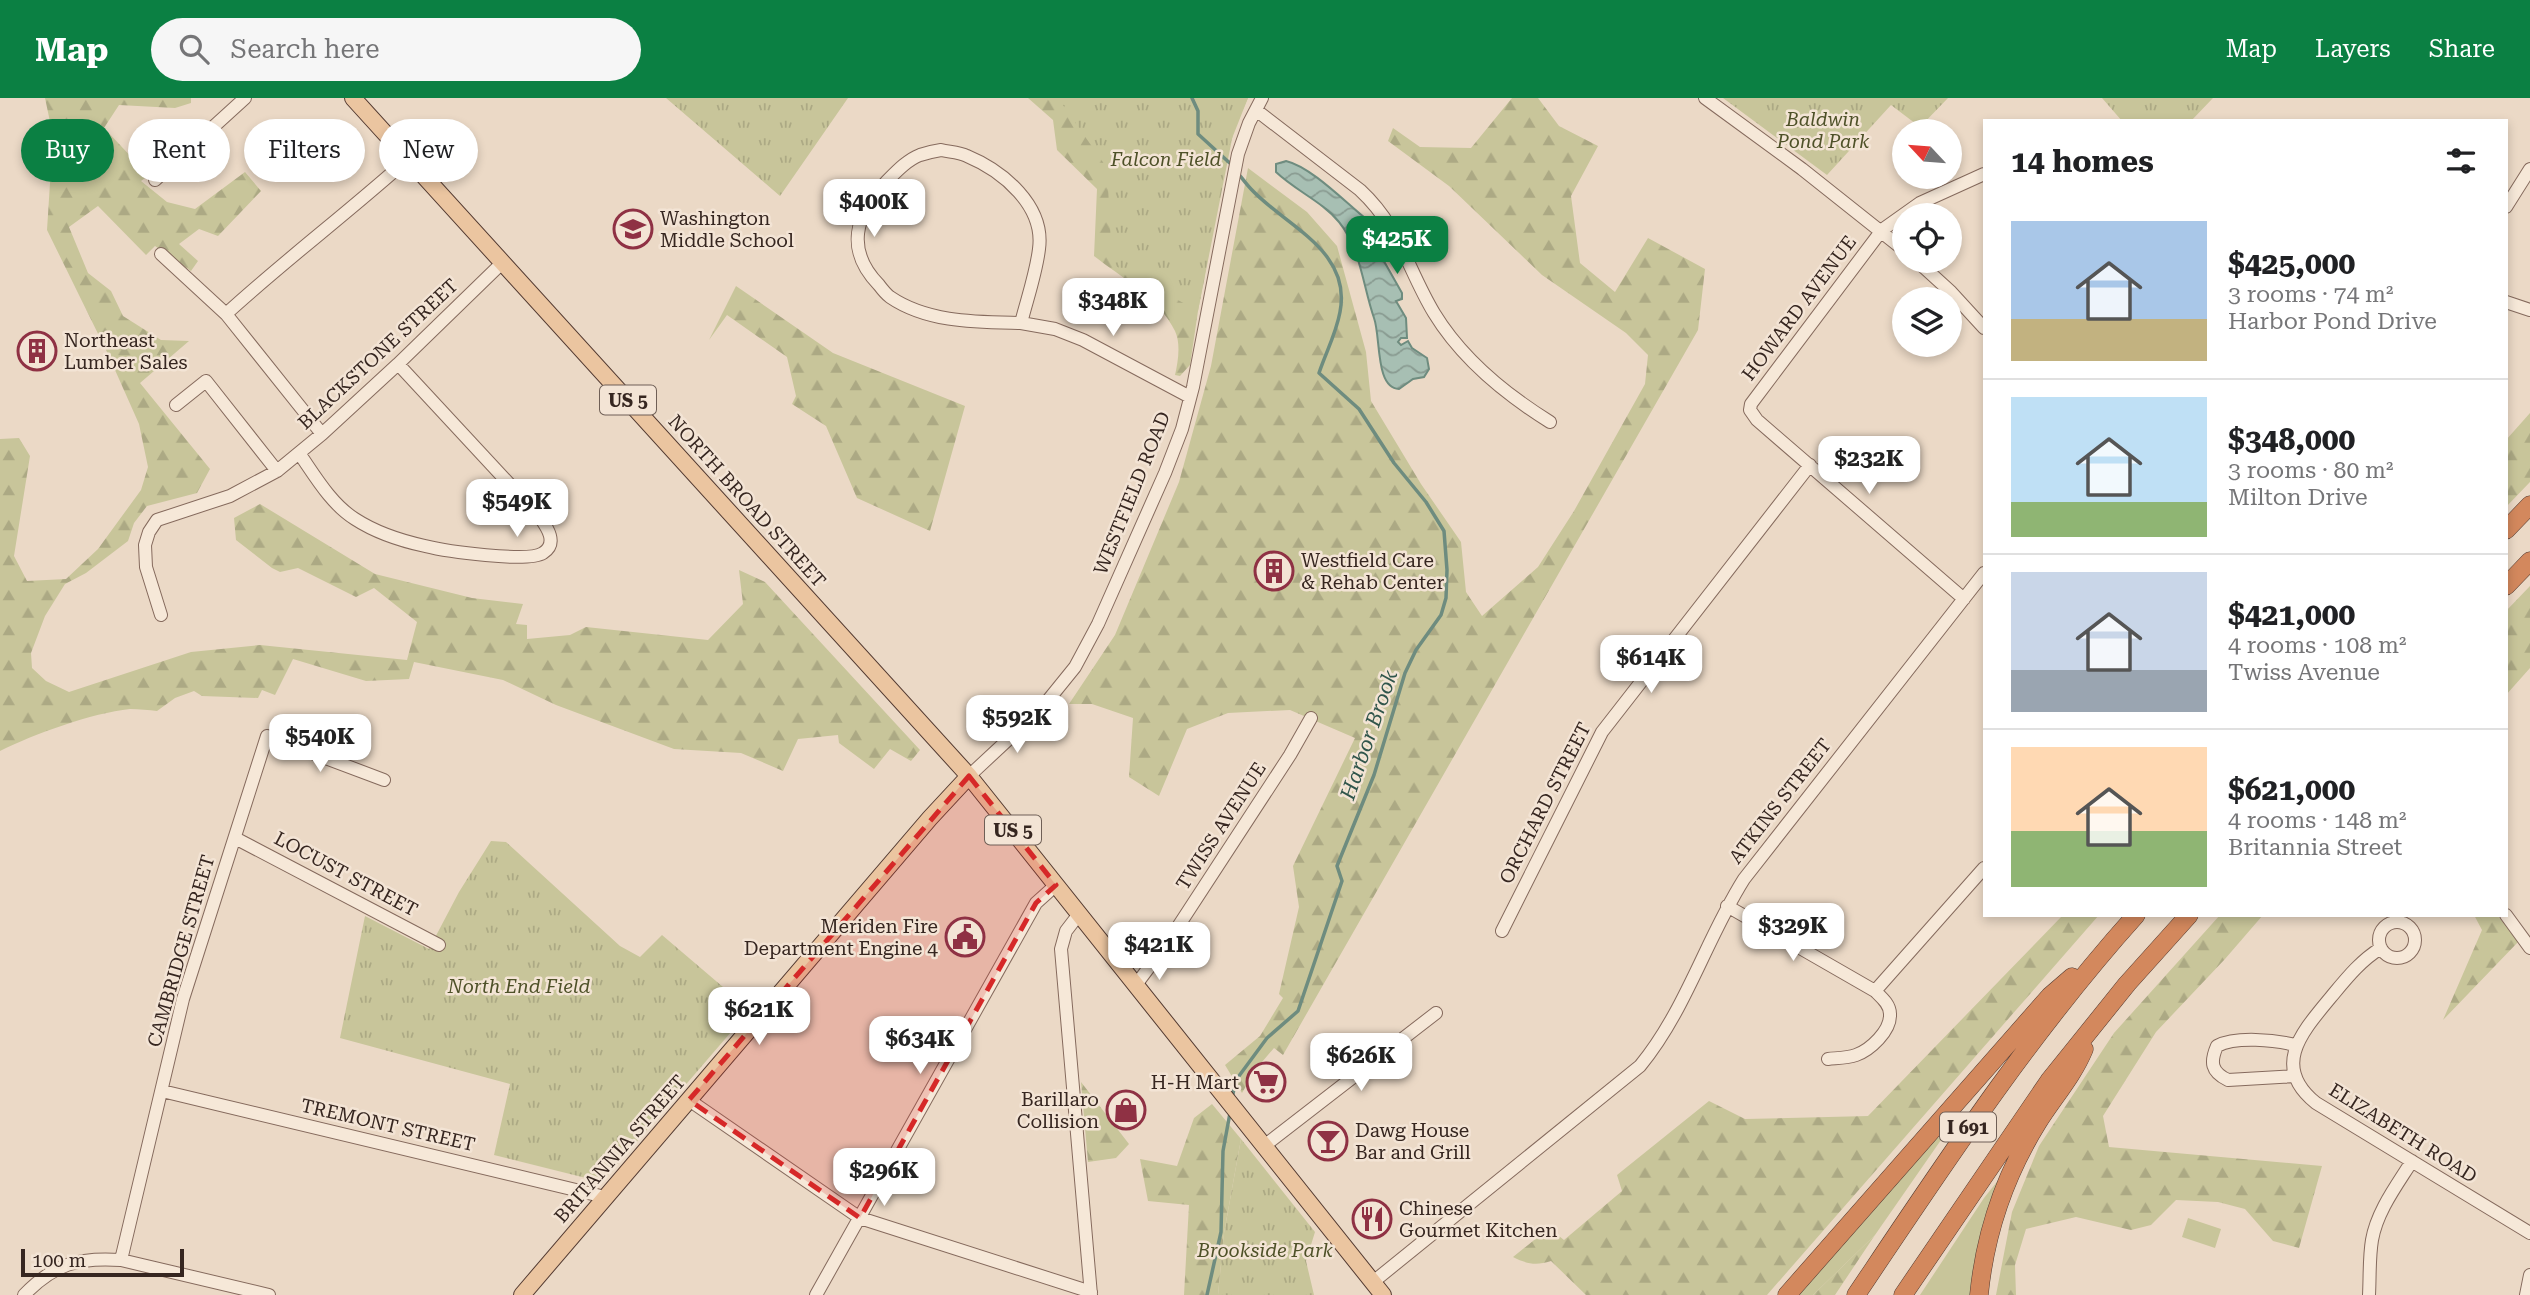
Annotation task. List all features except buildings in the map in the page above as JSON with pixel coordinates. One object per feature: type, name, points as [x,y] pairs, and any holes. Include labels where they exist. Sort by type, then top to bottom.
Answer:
[{"type":"highway","points":[[2508,528],[2530,505]]},
{"type":"highway","points":[[2508,584],[2530,561]]},
{"type":"highway","name":"I 691","points":[[1856,1295],[1995,1090],[2091,967],[2134,917]]},
{"type":"highway","name":"I 691","points":[[1903,1295],[2031,1105],[2092,1026],[2187,917]]},
{"type":"highway","points":[[1787,1295],[2050,996],[2066,981],[2091,967]]},
{"type":"highway","points":[[1979,1295],[1993,1223],[2009,1178],[2038,1121],[2079,1061],[2092,1026]]},
{"type":"main road","name":"NORTH BROAD STREET","points":[[353,98],[379,126]]},
{"type":"main road","name":"NORTH BROAD STREET","points":[[430,182],[969,776]]},
{"type":"main road","name":"US 5","points":[[969,776],[1378,1289]]},
{"type":"main road","name":"BRITANNIA STREET","points":[[522,1295],[930,818],[969,776]]},
{"type":"street","points":[[222,119],[245,98]]},
{"type":"street","points":[[1705,98],[1892,239]]},
{"type":"street","points":[[1259,104],[1375,204],[1389,222],[1433,312],[1458,346],[1505,391],[1550,422]]},
{"type":"street","name":"WESTFIELD ROAD","points":[[969,776],[1041,709],[1080,659],[1170,462],[1190,397],[1238,154],[1259,104]]},
{"type":"street","points":[[1021,324],[1040,248],[1039,225],[1027,203],[1010,183],[965,155],[941,150],[918,156],[897,170],[873,196],[860,219],[857,246],[865,271],[890,297],[924,312],[958,321],[1021,324],[1055,329],[1083,340],[1190,397]]},
{"type":"street","points":[[2508,204],[2530,169]]},
{"type":"street","name":"HOWARD AVENUE","points":[[1810,465],[1757,419],[1751,410],[1754,398],[1882,230],[1920,203],[1983,174]]},
{"type":"street","points":[[226,314],[382,182]]},
{"type":"street","points":[[161,254],[226,314],[322,434]]},
{"type":"street","name":"BLACKSTONE STREET","points":[[161,615],[146,567],[145,545],[157,520],[230,496],[277,471],[322,434],[502,263]]},
{"type":"street","points":[[1930,273],[1983,327]]},
{"type":"street","points":[[2508,303],[2530,310]]},
{"type":"street","points":[[299,453],[338,506],[356,520],[373,528],[425,546],[451,551],[500,556],[535,556],[544,553],[549,547],[550,530],[398,363]]},
{"type":"street","points":[[176,405],[206,381],[277,471]]},
{"type":"street","points":[[1810,465],[1964,599]]},
{"type":"street","name":"ORCHARD STREET","points":[[1502,931],[1602,732],[1810,465]]},
{"type":"street","name":"ATKINS STREET","points":[[1378,1289],[1640,1066],[1667,1030],[1727,906],[1762,854],[1983,574]]},
{"type":"street","name":"TWISS AVENUE","points":[[1135,986],[1168,942],[1290,755],[1311,718]]},
{"type":"street","name":"CAMBRIDGE STREET","points":[[121,1260],[183,999],[267,736],[384,780]]},
{"type":"street","name":"LOCUST STREET","points":[[235,838],[439,945]]},
{"type":"street","points":[[1875,991],[1983,868]]},
{"type":"street","points":[[816,1295],[1036,903],[1056,885]]},
{"type":"street","points":[[1727,906],[1875,991],[1887,1005],[1890,1014],[1888,1023],[1878,1040],[1857,1054],[1828,1059]]},
{"type":"street","points":[[690,1100],[860,1218],[1091,1294],[1061,949],[1066,930],[1079,914]]},
{"type":"street","points":[[2507,917],[2530,948]]},
{"type":"street","points":[[2295,1045],[2277,1041],[2225,1041],[2217,1046],[2212,1067],[2218,1075],[2228,1080],[2295,1076],[2293,1056],[2301,1033],[2358,965],[2381,948]]},
{"type":"street","points":[[1264,1146],[1436,1013]]},
{"type":"street","name":"ELIZABETH ROAD","points":[[2295,1076],[2301,1088],[2316,1103],[2530,1233]]},
{"type":"street","name":"TREMONT STREET","points":[[162,1091],[606,1196]]},
{"type":"street","points":[[2369,1295],[2370,1257],[2377,1223],[2384,1206],[2412,1161]]},
{"type":"street","points":[[24,1295],[50,1272],[65,1264],[100,1259],[121,1260],[269,1295]]},
{"type":"street","points":[[2526,1295],[2530,1275]]},
{"type":"highlighted area","points":[[969,776],[1056,885],[1036,903],[860,1218],[689,1100]]},
{"type":"green space","points":[[45,98],[191,98],[191,103],[175,108],[119,105],[110,119],[49,119]]},
{"type":"green space","points":[[666,98],[848,98],[780,196]]},
{"type":"green space","name":"Falcon Field","points":[[1028,98],[1248,98],[1234,129],[1190,365],[1180,376],[1175,375],[1177,336],[1168,319],[1139,289],[1094,256],[1097,189],[1057,150],[1053,120]]},
{"type":"green space","name":"Falcon Field","points":[[1058,98],[1248,98],[1229,146],[1198,311],[1112,264],[1107,168]]},
{"type":"green space","points":[[1512,98],[1538,98],[1559,126],[1598,146],[1571,196],[1580,263],[1615,292],[1648,238],[1705,269],[1698,330],[1283,1055],[1274,1048],[1256,1069],[1242,1093],[1225,1065],[1260,1036],[1283,998],[1279,994],[1299,907],[1293,866],[1355,738],[1290,710],[1228,713],[1187,729],[1159,796],[1129,777],[1133,718],[1092,704],[1069,704],[1115,635],[1179,482],[1211,366],[1248,168],[1307,212],[1337,246],[1366,352],[1371,401],[1421,484],[1461,542],[1466,592],[1482,616],[1538,567],[1574,511],[1645,384],[1648,355],[1626,333],[1542,275],[1449,186],[1388,141],[1393,128],[1420,147],[1471,148]]},
{"type":"green space","name":"Baldwin Pond Park","points":[[1723,98],[1948,98],[1928,119],[1909,119],[1891,105],[1827,175]]},
{"type":"green space","points":[[2102,98],[2213,98],[2193,119],[2120,119]]},
{"type":"green space","points":[[114,139],[128,153],[128,182],[142,182],[167,202],[195,209],[244,173],[244,182],[253,182],[261,191],[218,236],[199,229],[179,244],[198,261],[191,271],[155,246],[146,255],[98,206],[69,227],[88,273],[111,291],[123,316],[161,340],[189,341],[140,383],[210,469],[197,493],[147,506],[134,523],[128,541],[86,573],[65,584],[45,616],[31,653],[32,668],[46,681],[69,692],[191,652],[260,645],[407,660],[417,622],[374,588],[356,597],[298,568],[280,572],[236,540],[234,518],[260,504],[375,574],[472,598],[523,604],[516,624],[527,625],[527,639],[570,635],[586,627],[708,640],[743,604],[739,570],[765,582],[920,750],[911,761],[890,749],[874,769],[839,743],[838,735],[798,739],[783,771],[741,753],[674,749],[556,705],[503,680],[414,662],[409,679],[366,681],[293,659],[275,695],[262,690],[258,698],[202,696],[194,691],[175,698],[157,711],[130,709],[98,715],[46,731],[0,751],[0,439],[19,438],[30,456],[14,556],[27,581],[66,579],[98,549],[141,490],[148,467],[139,424],[47,230],[50,182],[114,182]]},
{"type":"green space","points":[[736,286],[833,353],[965,406],[930,531],[857,498],[826,426],[792,404],[796,396],[787,357],[727,315],[709,340]]},
{"type":"green space","points":[[2530,413],[2530,482],[2508,505],[2508,438]]},
{"type":"green space","points":[[2530,586],[2530,668],[2508,693],[2508,609]]},
{"type":"green space","name":"North End Field","points":[[491,841],[506,842],[620,946],[640,957],[662,935],[750,1010],[602,1182],[494,1155],[510,1084],[340,1038],[365,916],[429,949],[459,892]]},
{"type":"green space","points":[[2061,917],[2097,917],[1767,1295],[1586,1295],[1551,1261],[1532,1264],[1513,1257],[1549,1228],[1564,1240],[1622,1191],[1617,1175],[1709,1101],[1745,1119],[1868,1116]]},
{"type":"green space","points":[[2218,917],[2261,917],[2156,1032],[2103,1116],[2109,1147],[2322,1166],[2299,1248],[2273,1241],[2245,1209],[2218,1202],[2176,1200],[2151,1225],[2131,1230],[2076,1217],[2026,1229],[2015,1265],[2016,1295],[1996,1295],[2012,1212],[2039,1146],[2114,1033]]},
{"type":"green space","points":[[2475,917],[2499,917],[2519,941],[2443,1020],[2482,930]]},
{"type":"green space","points":[[1081,1082],[1129,1144],[1116,1158],[1088,1162]]},
{"type":"green space","points":[[1212,1104],[1241,1139],[1224,1233],[1218,1295],[1184,1295],[1189,1205],[1148,1201],[1140,1159],[1177,1166],[1194,1118]]},
{"type":"green space","points":[[1936,1135],[1941,1140],[1875,1235],[1813,1295],[1796,1295]]},
{"type":"green space","name":"Brookside Park","points":[[1241,1139],[1315,1232],[1306,1261],[1314,1295],[1218,1295],[1224,1233]]},
{"type":"green space","points":[[2004,1173],[1973,1295],[1920,1295],[1984,1198]]},
{"type":"green space","points":[[2188,1218],[2221,1229],[2215,1248],[2182,1237]]},
{"type":"green space","points":[[1875,1235],[1835,1295],[1813,1295]]},
{"type":"water","points":[[1286,161],[1316,177],[1365,218],[1402,293],[1402,299],[1396,301],[1406,318],[1407,338],[1401,338],[1398,342],[1401,345],[1408,341],[1412,348],[1427,358],[1429,369],[1424,377],[1413,379],[1399,389],[1386,380],[1382,371],[1376,326],[1352,244],[1333,215],[1276,172],[1276,164]]},
{"type":"waterway","name":"Harbor Brook","points":[[1192,98],[1198,111],[1198,134],[1233,166]]},
{"type":"waterway","name":"Harbor Brook","points":[[1232,1098],[1236,1080],[1267,1038],[1298,1011],[1342,881],[1337,866],[1374,775],[1405,673],[1416,650],[1441,615],[1446,598],[1447,570],[1444,531],[1426,502],[1394,463],[1359,409],[1319,373],[1340,312],[1341,290],[1336,272],[1313,241],[1265,202],[1237,172]]},
{"type":"waterway","name":"Harbor Brook","points":[[1207,1295],[1221,1232],[1223,1151],[1230,1113]]},
{"type":"place","name":"Washington Middle School","points":[[633,229]]},
{"type":"place","name":"Northeast Lumber Sales","points":[[37,351]]},
{"type":"place","name":"Westfield Care & Rehab Center","points":[[1274,571]]},
{"type":"place","name":"Meriden Fire Department Engine 4","points":[[965,937]]},
{"type":"place","name":"H-H Mart","points":[[1266,1082]]},
{"type":"place","name":"Barillaro Collision","points":[[1126,1110]]},
{"type":"place","name":"Dawg House Bar and Grill","points":[[1328,1141]]},
{"type":"place","name":"Chinese Gourmet Kitchen","points":[[1372,1219]]}]
